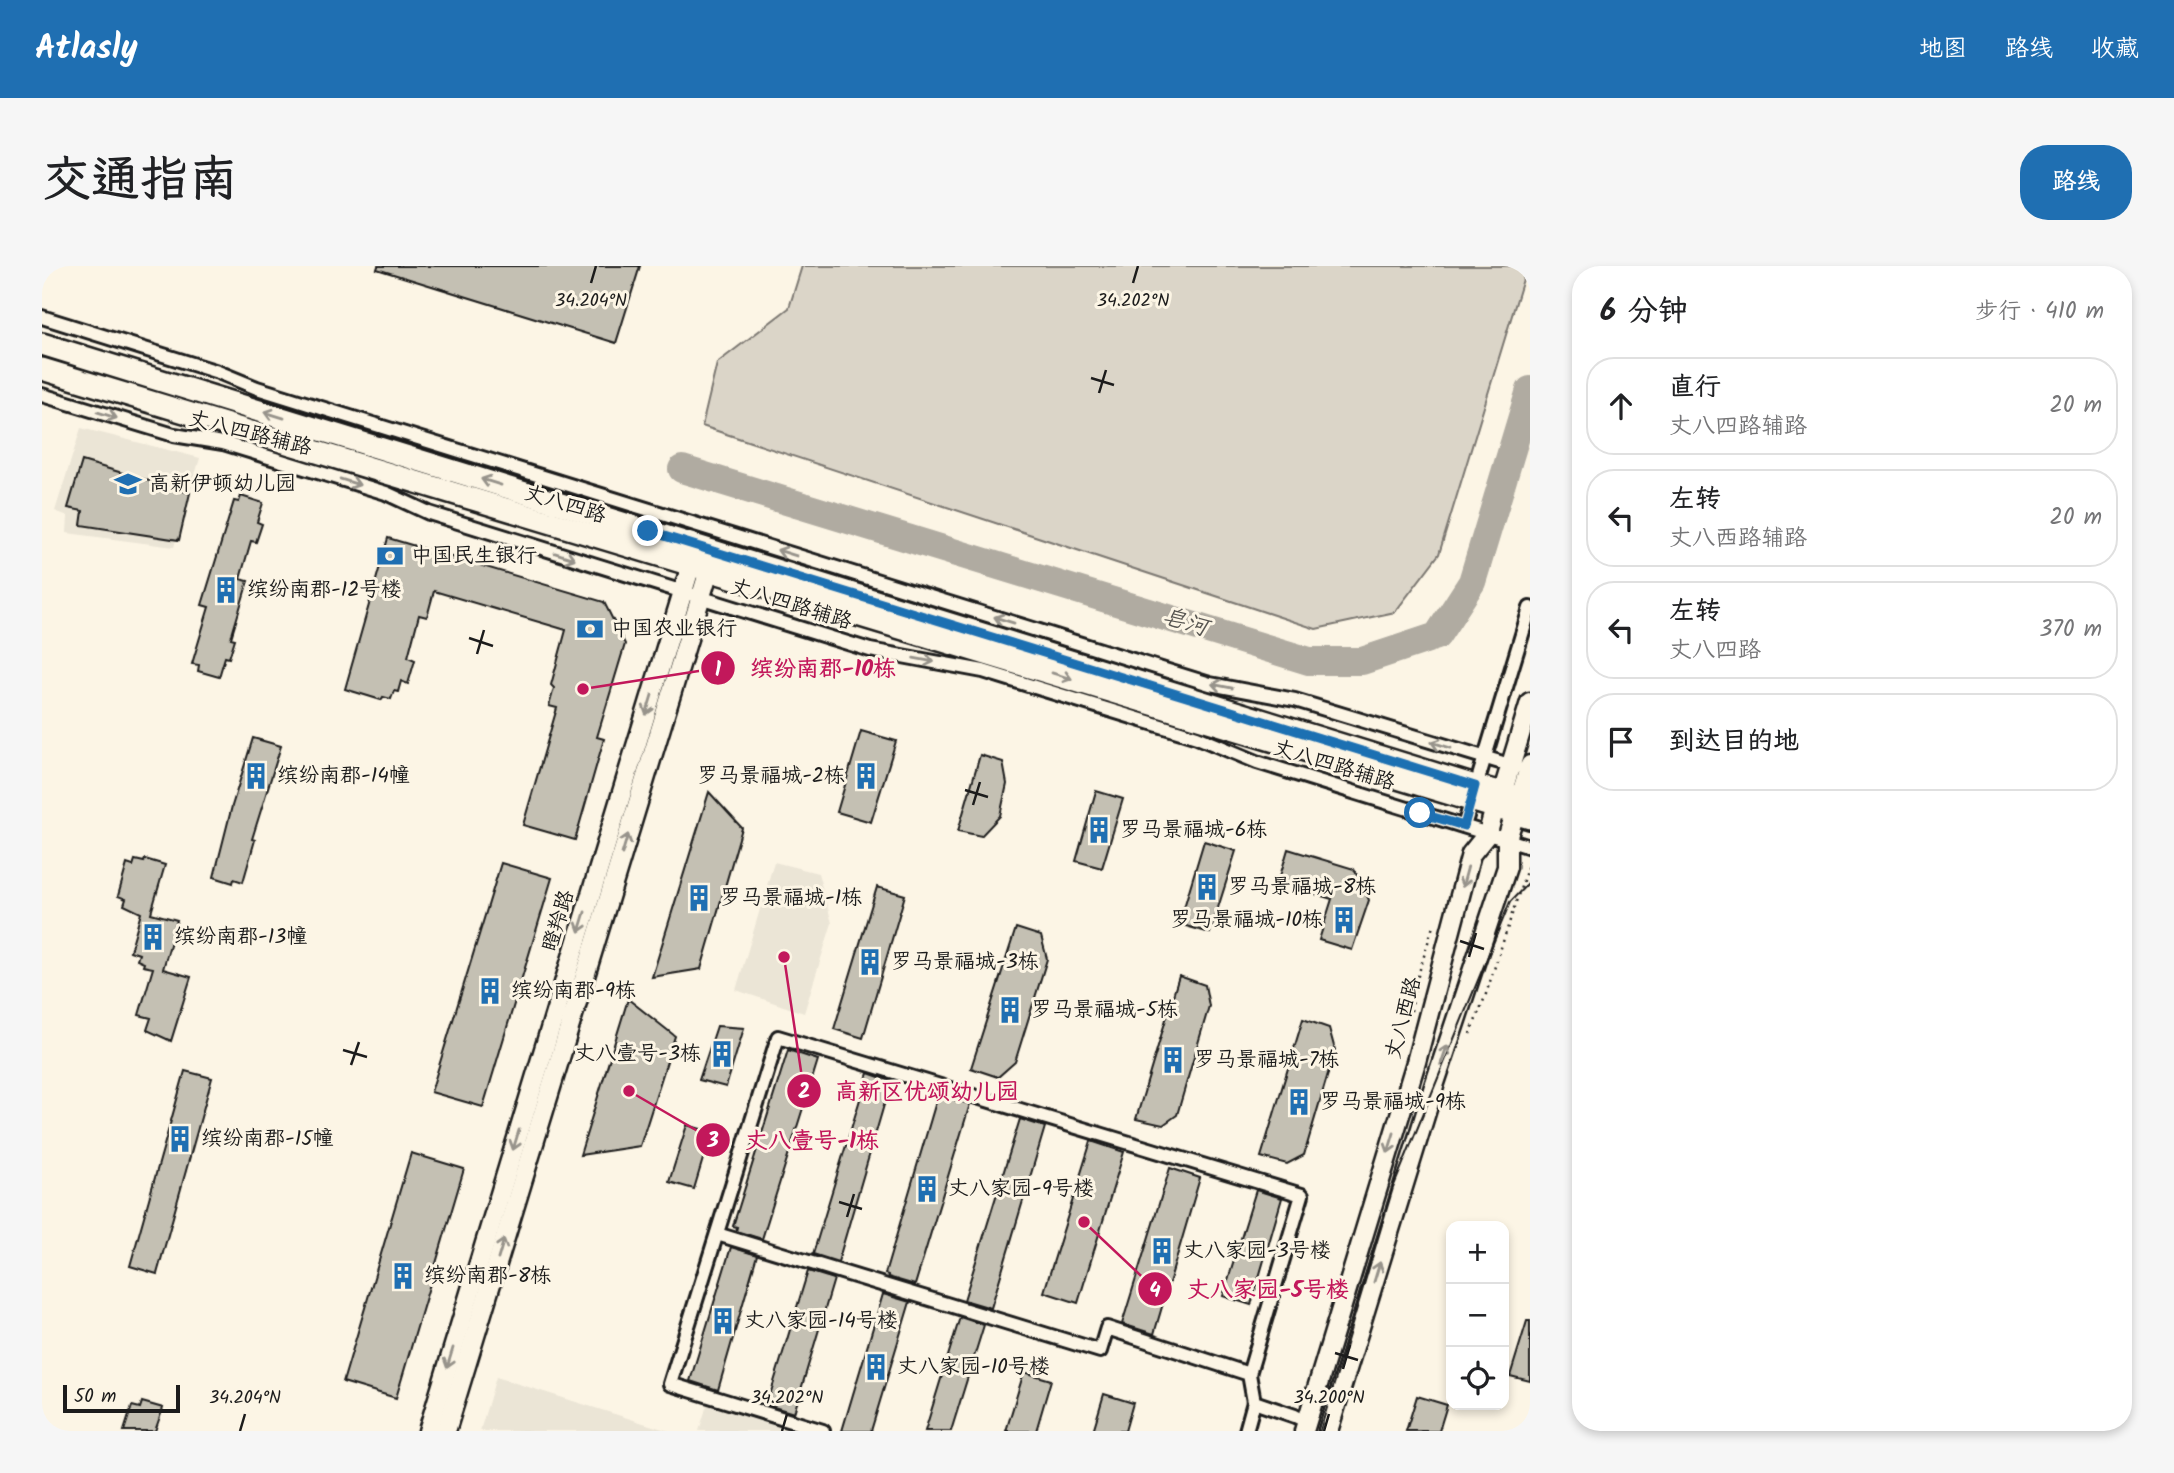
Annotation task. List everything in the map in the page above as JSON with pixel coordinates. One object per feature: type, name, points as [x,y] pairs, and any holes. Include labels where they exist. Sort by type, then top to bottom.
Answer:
[{"type":"main road","name":"丈八四路","points":[[42,344],[703,558],[1515,805]]},
{"type":"main road","name":"丈八四路","points":[[42,369],[703,558]]},
{"type":"street","name":"丈八四路辅路","points":[[42,317],[218,372],[257,388],[1210,684],[1295,700],[1525,768]]},
{"type":"street","name":"丈八四路辅路","points":[[42,395],[174,435],[223,443],[386,493],[429,513],[870,650],[984,671],[1197,737],[1256,762],[1530,847]]},
{"type":"street","name":"瞪羚路","points":[[428,1431],[683,592],[703,558]]},
{"type":"street","name":"瞪羚路","points":[[446,1431],[700,598],[703,558]]},
{"type":"street","points":[[1464,826],[1530,608]]},
{"type":"street","name":"丈八西路","points":[[1328,1431],[1435,1083],[1507,867],[1507,839],[1525,768],[1530,702]]},
{"type":"street","name":"丈八西路","points":[[1306,1427],[1416,1062],[1471,854],[1515,805]]},
{"type":"street","points":[[823,1431],[670,1384],[778,1037],[1303,1195],[1249,1374],[1254,1402],[1246,1431]]},
{"type":"street","points":[[717,1234],[1100,1350],[1107,1328],[1249,1374]]},
{"type":"street","points":[[1254,1402],[1295,1416],[1306,1427]]},
{"type":"shaded area","points":[[802,266],[1527,266],[1439,554],[1395,612],[1316,629],[702,426],[717,363],[789,308]]},
{"type":"shaded area","name":"高新伊顿幼儿园","points":[[81,428],[200,458],[174,547],[67,533],[68,516],[55,511]]},
{"type":"shaded area","points":[[774,862],[818,873],[832,923],[804,1013],[736,990]]},
{"type":"shaded area","points":[[496,1377],[669,1431],[480,1431]]},
{"type":"shaded area","points":[[707,1405],[793,1431],[699,1431]]},
{"type":"building","points":[[378,266],[640,266],[616,343],[377,269]]},
{"type":"building","points":[[82,461],[190,493],[179,540],[81,525],[83,511],[68,508]]},
{"type":"building","name":"缤纷南郡-12号楼","points":[[241,496],[263,503],[257,522],[262,524],[256,542],[251,541],[240,579],[248,581],[231,638],[235,639],[229,658],[225,657],[219,677],[198,671],[199,665],[192,664],[209,607],[202,605],[234,501],[239,502]]},
{"type":"building","points":[[388,538],[604,602],[625,644],[597,737],[604,739],[575,840],[523,825],[557,708],[549,706],[554,688],[551,685],[566,630],[434,591],[427,617],[419,615],[408,657],[415,660],[408,684],[401,681],[398,692],[394,691],[391,699],[383,697],[381,700],[345,689]]},
{"type":"building","name":"罗马景福城-2栋","points":[[861,731],[896,741],[871,822],[837,812]]},
{"type":"building","points":[[253,738],[281,746],[252,839],[255,840],[243,882],[234,879],[233,883],[214,877]]},
{"type":"building","points":[[980,755],[1003,762],[1007,784],[1000,816],[981,836],[958,831]]},
{"type":"building","name":"罗马景福城-6栋","points":[[1096,791],[1123,799],[1102,868],[1076,861]]},
{"type":"building","name":"罗马景福城-1栋","points":[[709,792],[742,828],[701,969],[652,977]]},
{"type":"building","name":"罗马景福城-8栋","points":[[1204,841],[1236,851],[1210,933],[1179,924]]},
{"type":"building","name":"罗马景福城-10栋","points":[[1288,849],[1354,869],[1369,900],[1352,950],[1319,940],[1332,899],[1278,883]]},
{"type":"building","points":[[145,859],[165,865],[151,913],[177,920],[163,969],[191,977],[171,1041],[147,1030],[151,1018],[139,1015],[153,968],[143,966],[144,963],[137,960],[139,954],[130,951],[141,913],[124,905],[126,899],[118,896],[127,864],[133,866],[135,860],[144,862]]},
{"type":"building","name":"缤纷南郡-9栋","points":[[501,863],[552,878],[483,1107],[431,1092]]},
{"type":"building","name":"罗马景福城-3栋","points":[[877,887],[905,895],[863,1038],[834,1029]]},
{"type":"building","name":"罗马景福城-5栋","points":[[1016,928],[1041,936],[1047,959],[1015,1062],[998,1077],[971,1068]]},
{"type":"building","name":"罗马景福城-7栋","points":[[1179,976],[1205,985],[1209,1006],[1177,1115],[1163,1125],[1136,1119]]},
{"type":"building","points":[[628,999],[675,1036],[640,1146],[580,1155]]},
{"type":"building","name":"罗马景福城-9栋","points":[[1303,1019],[1329,1028],[1335,1050],[1304,1155],[1287,1164],[1261,1157]]},
{"type":"building","name":"丈八壹号-3栋","points":[[717,1026],[744,1028],[726,1087],[699,1080]]},
{"type":"building","points":[[788,1050],[818,1060],[762,1239],[736,1231],[737,1227],[733,1226]]},
{"type":"building","name":"缤纷南郡-15幢","points":[[185,1071],[212,1078],[157,1274],[130,1266]]},
{"type":"building","points":[[868,1073],[891,1081],[838,1262],[813,1254]]},
{"type":"building","name":"丈八家园-9号楼","points":[[938,1095],[970,1104],[915,1285],[885,1274]]},
{"type":"building","points":[[1020,1119],[1045,1127],[991,1308],[964,1300]]},
{"type":"building","points":[[687,1125],[711,1132],[694,1189],[669,1182]]},
{"type":"building","points":[[1091,1141],[1124,1152],[1078,1303],[1044,1292]]},
{"type":"building","name":"缤纷南郡-8栋","points":[[411,1153],[464,1169],[396,1398],[343,1382]]},
{"type":"building","name":"丈八家园-3号楼","points":[[1170,1168],[1200,1178],[1154,1334],[1122,1324]]},
{"type":"building","points":[[1256,1190],[1282,1198],[1251,1305],[1223,1296]]},
{"type":"building","name":"丈八家园-14号楼","points":[[731,1247],[757,1255],[718,1390],[690,1381]]},
{"type":"building","points":[[808,1271],[834,1279],[794,1413],[767,1405]]},
{"type":"building","name":"丈八家园-10号楼","points":[[883,1294],[910,1302],[871,1431],[842,1431]]},
{"type":"building","points":[[960,1317],[984,1325],[951,1431],[925,1431]]},
{"type":"building","points":[[1527,1321],[1530,1321],[1530,1381],[1510,1376]]},
{"type":"building","points":[[1024,1372],[1051,1380],[1036,1431],[1006,1431]]},
{"type":"building","points":[[1104,1394],[1133,1403],[1125,1431],[1093,1431]]},
{"type":"building","points":[[1417,1396],[1446,1405],[1439,1431],[1406,1431]]},
{"type":"building","points":[[142,1402],[163,1408],[155,1431],[124,1431],[132,1406],[140,1408]]},
{"type":"waterway","name":"皂河","points":[[682,469],[1309,661],[1362,661],[1437,636],[1472,582],[1530,390]]},
{"type":"tram line","points":[[1320,1431],[1393,1188],[1510,902],[1530,881]]},
{"type":"place","name":"高新伊顿幼儿园","points":[[128,484]]},
{"type":"place","name":"中国民生银行","points":[[390,556]]},
{"type":"place","name":"缤纷南郡-12号楼","points":[[226,590]]},
{"type":"place","name":"中国农业银行","points":[[590,629]]},
{"type":"place","name":"缤纷南郡-10栋","points":[[583,689]]},
{"type":"place","name":"缤纷南郡-14幢","points":[[256,776]]},
{"type":"place","name":"罗马景福城-2栋","points":[[866,776]]},
{"type":"place","name":"罗马景福城-6栋","points":[[1099,830]]},
{"type":"place","name":"罗马景福城-8栋","points":[[1207,887]]},
{"type":"place","name":"罗马景福城-1栋","points":[[699,898]]},
{"type":"place","name":"罗马景福城-10栋","points":[[1344,920]]},
{"type":"place","name":"缤纷南郡-13幢","points":[[153,937]]},
{"type":"place","name":"高新区优颂幼儿园","points":[[784,957]]},
{"type":"place","name":"罗马景福城-3栋","points":[[870,962]]},
{"type":"place","name":"缤纷南郡-9栋","points":[[490,991]]},
{"type":"place","name":"罗马景福城-5栋","points":[[1010,1010]]},
{"type":"place","name":"丈八壹号-3栋","points":[[722,1054]]},
{"type":"place","name":"罗马景福城-7栋","points":[[1173,1060]]},
{"type":"place","name":"丈八壹号-1栋","points":[[629,1091]]},
{"type":"place","name":"罗马景福城-9栋","points":[[1299,1102]]},
{"type":"place","name":"缤纷南郡-15幢","points":[[180,1139]]},
{"type":"place","name":"丈八家园-9号楼","points":[[927,1189]]},
{"type":"place","name":"丈八家园-5号楼","points":[[1084,1222]]},
{"type":"place","name":"丈八家园-3号楼","points":[[1162,1251]]},
{"type":"place","name":"缤纷南郡-8栋","points":[[403,1276]]},
{"type":"place","name":"丈八家园-14号楼","points":[[723,1321]]},
{"type":"place","name":"丈八家园-10号楼","points":[[876,1367]]},
{"type":"route","points":[[648,531],[1475,786],[1464,826],[1420,813]]}]
